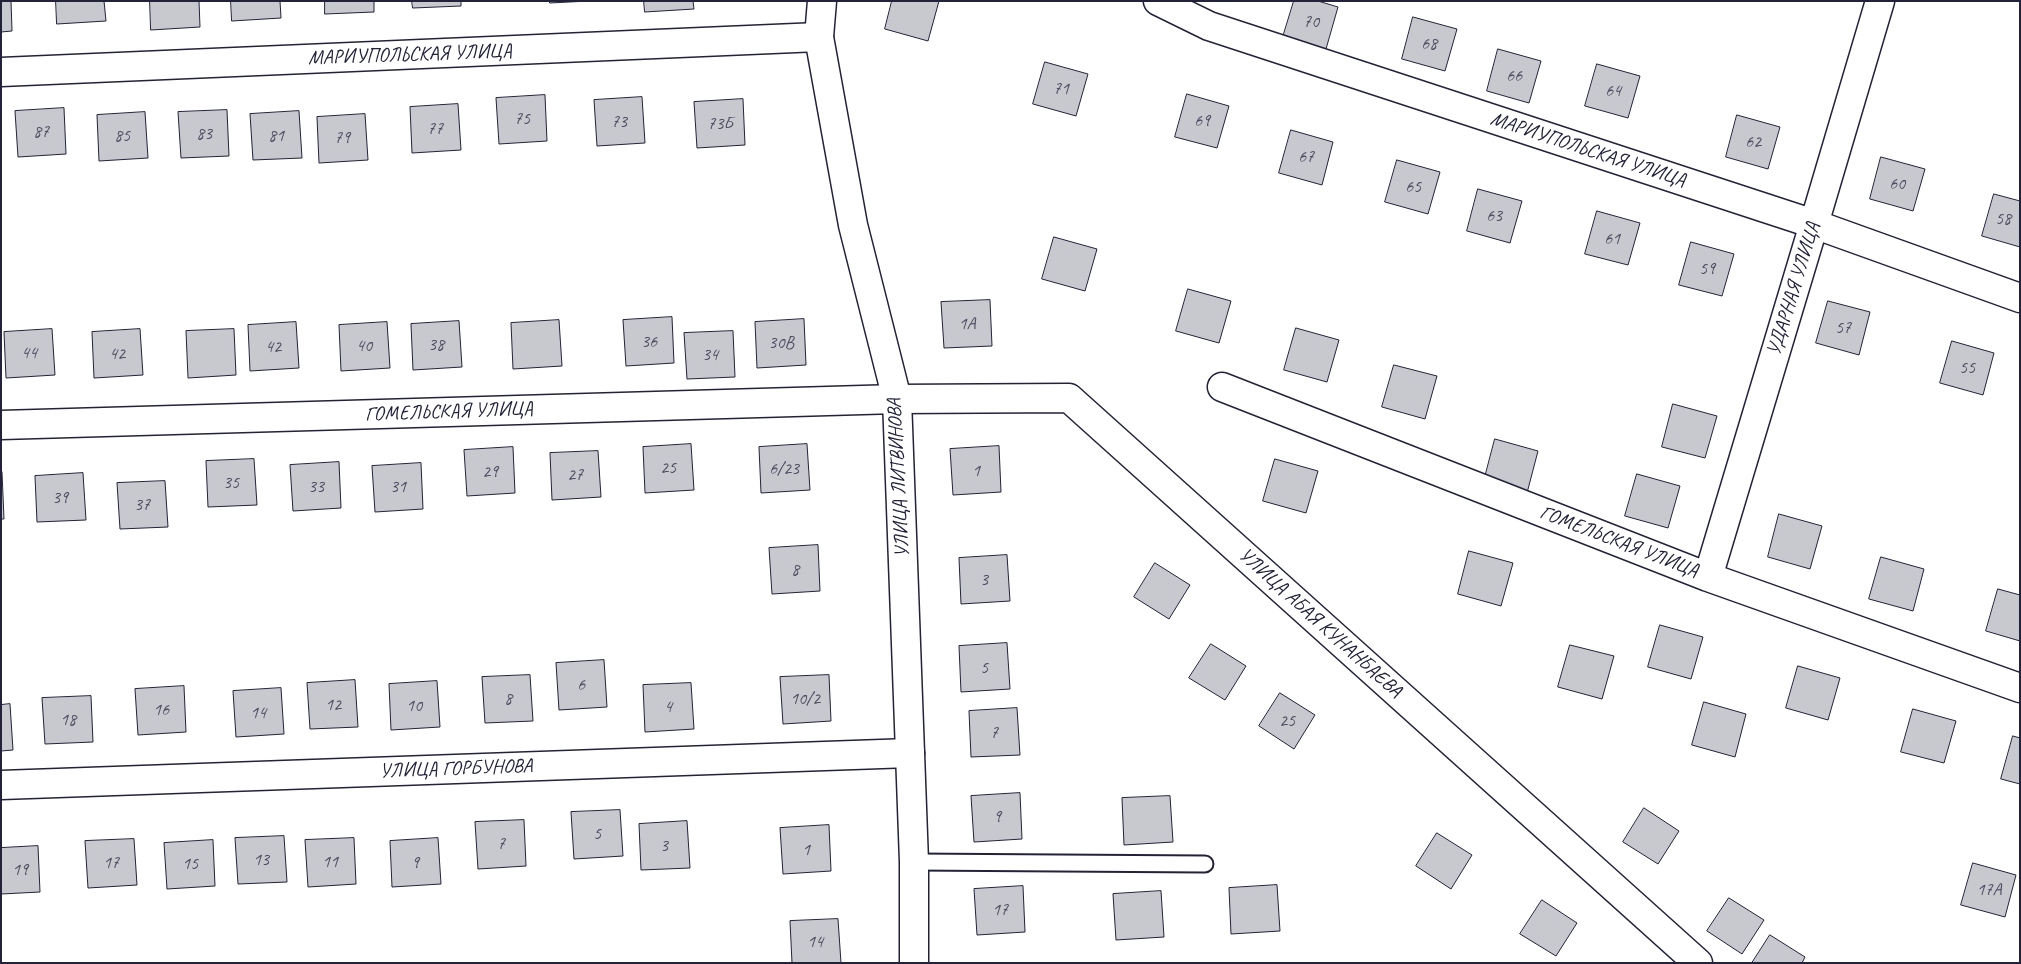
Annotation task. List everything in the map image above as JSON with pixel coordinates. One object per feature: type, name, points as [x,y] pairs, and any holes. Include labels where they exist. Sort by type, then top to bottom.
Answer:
[{"type":"street","name":"УЛИЦА ЛИТВИНОВА","points":[[822,1],[819,37],[853,225],[897,399],[914,862],[914,963]]},
{"type":"street","name":"МАРИУПОЛЬСКАЯ УЛИЦА","points":[[1158,1],[1208,26],[1814,224],[2020,298]]},
{"type":"street","name":"УДАРНАЯ УЛИЦА","points":[[1708,577],[1880,1]]},
{"type":"street","name":"МАРИУПОЛЬСКАЯ УЛИЦА","points":[[1,72],[819,37]]},
{"type":"street","name":"ГОМЕЛЬСКАЯ УЛИЦА","points":[[1222,387],[1708,577],[2020,688]]},
{"type":"street","name":"УЛИЦА АБАЯ КУНАНБАЕВА","points":[[897,399],[1069,398],[1698,963]]},
{"type":"street","name":"ГОМЕЛЬСКАЯ УЛИЦА","points":[[1,426],[897,399]]},
{"type":"street","name":"УЛИЦА ГОРБУНОВА","points":[[1,785],[910,752]]},
{"type":"lane","points":[[914,862],[1205,864]]},
{"type":"building","points":[[1,1],[11,1],[12,31],[1,32]]},
{"type":"building","points":[[56,1],[104,1],[106,21],[57,24]]},
{"type":"building","points":[[150,1],[199,1],[200,27],[151,30]]},
{"type":"building","points":[[231,1],[280,1],[281,18],[232,21]]},
{"type":"building","points":[[325,1],[374,1],[374,12],[325,14]]},
{"type":"building","points":[[412,1],[461,1],[461,6],[413,8]]},
{"type":"building","points":[[550,1],[589,1],[550,3]]},
{"type":"building","points":[[644,1],[693,1],[694,9],[645,12]]},
{"type":"building","points":[[892,1],[939,1],[928,41],[885,29]]},
{"type":"building","points":[[1294,1],[1318,1],[1338,7],[1326,49],[1283,37]]},
{"type":"building","points":[[1413,17],[1457,29],[1445,71],[1402,59]]},
{"type":"building","points":[[1498,49],[1541,61],[1529,103],[1487,91]]},
{"type":"building","points":[[1045,62],[1088,74],[1076,116],[1033,104]]},
{"type":"building","points":[[1597,64],[1640,76],[1628,118],[1585,106]]},
{"type":"building","points":[[1187,94],[1229,106],[1217,148],[1175,137]]},
{"type":"building","points":[[545,95],[547,141],[499,144],[496,98]]},
{"type":"building","points":[[642,97],[645,143],[597,146],[594,100]]},
{"type":"building","points":[[743,99],[745,145],[697,148],[694,102]]},
{"type":"building","points":[[458,104],[461,150],[412,153],[410,107]]},
{"type":"building","points":[[64,108],[66,154],[18,157],[15,111]]},
{"type":"building","points":[[227,110],[229,156],[181,158],[178,112]]},
{"type":"building","points":[[299,111],[302,158],[253,160],[250,114]]},
{"type":"building","points":[[145,112],[148,158],[99,161],[97,115]]},
{"type":"building","points":[[365,114],[368,160],[319,163],[317,117]]},
{"type":"building","points":[[1737,115],[1780,127],[1768,169],[1726,157]]},
{"type":"building","points":[[1291,130],[1333,142],[1322,185],[1279,173]]},
{"type":"building","points":[[1881,157],[1925,169],[1913,211],[1870,199]]},
{"type":"building","points":[[1397,160],[1440,172],[1428,214],[1385,202]]},
{"type":"building","points":[[1478,189],[1522,201],[1510,243],[1467,231]]},
{"type":"building","points":[[1994,194],[2020,201],[2020,247],[1982,236]]},
{"type":"building","points":[[1597,211],[1640,223],[1628,265],[1585,254]]},
{"type":"building","points":[[1054,237],[1097,249],[1085,291],[1042,279]]},
{"type":"building","points":[[1691,242],[1734,254],[1722,296],[1679,285]]},
{"type":"building","points":[[1188,289],[1231,301],[1219,343],[1176,331]]},
{"type":"building","points":[[990,300],[992,346],[944,348],[941,302]]},
{"type":"building","points":[[1828,301],[1870,312],[1859,355],[1816,343]]},
{"type":"building","points":[[672,317],[674,363],[626,366],[623,320]]},
{"type":"building","points":[[804,319],[806,365],[757,368],[755,322]]},
{"type":"building","points":[[559,320],[562,366],[513,369],[511,323]]},
{"type":"building","points":[[459,321],[462,367],[413,370],[411,324]]},
{"type":"building","points":[[296,322],[299,368],[250,371],[248,325]]},
{"type":"building","points":[[387,322],[390,368],[341,371],[339,325]]},
{"type":"building","points":[[1296,328],[1339,340],[1327,382],[1284,370]]},
{"type":"building","points":[[52,329],[55,375],[6,378],[4,332]]},
{"type":"building","points":[[140,329],[143,375],[94,378],[92,332]]},
{"type":"building","points":[[234,329],[236,375],[188,378],[186,331]]},
{"type":"building","points":[[733,331],[735,377],[687,379],[684,333]]},
{"type":"building","points":[[1952,341],[1994,353],[1983,395],[1940,383]]},
{"type":"building","points":[[1394,365],[1437,376],[1425,419],[1382,407]]},
{"type":"building","points":[[1673,404],[1717,416],[1705,458],[1662,447]]},
{"type":"building","points":[[1495,439],[1538,451],[1527,493],[1484,481]]},
{"type":"building","points":[[691,444],[694,490],[645,493],[643,447]]},
{"type":"building","points":[[807,444],[810,490],[761,493],[759,447]]},
{"type":"building","points":[[999,446],[1001,492],[953,495],[950,449]]},
{"type":"building","points":[[513,447],[515,493],[467,496],[464,450]]},
{"type":"building","points":[[598,451],[601,497],[552,500],[550,453]]},
{"type":"building","points":[[254,459],[257,505],[208,507],[206,461]]},
{"type":"building","points":[[1275,459],[1318,471],[1306,513],[1263,501]]},
{"type":"building","points":[[339,462],[341,508],[293,511],[290,465]]},
{"type":"building","points":[[421,463],[423,509],[375,512],[372,466]]},
{"type":"building","points":[[2,472],[4,519],[1,519]]},
{"type":"building","points":[[83,473],[86,520],[37,522],[35,476]]},
{"type":"building","points":[[1637,474],[1680,486],[1668,528],[1625,516]]},
{"type":"building","points":[[165,481],[168,527],[120,529],[117,483]]},
{"type":"building","points":[[1779,514],[1822,526],[1810,569],[1768,557]]},
{"type":"building","points":[[818,545],[820,591],[772,594],[769,548]]},
{"type":"building","points":[[1469,551],[1513,563],[1501,606],[1458,594]]},
{"type":"building","points":[[1007,555],[1010,601],[961,604],[959,558]]},
{"type":"building","points":[[1881,557],[1924,569],[1913,611],[1869,599]]},
{"type":"building","points":[[1155,563],[1190,585],[1169,619],[1134,597]]},
{"type":"building","points":[[1998,589],[2020,595],[2020,641],[1986,631]]},
{"type":"building","points":[[1660,625],[1703,637],[1691,679],[1648,667]]},
{"type":"building","points":[[1007,643],[1010,689],[961,692],[959,646]]},
{"type":"building","points":[[1211,644],[1246,666],[1225,700],[1189,678]]},
{"type":"building","points":[[1570,645],[1614,656],[1602,699],[1558,687]]},
{"type":"building","points":[[604,660],[607,707],[559,710],[556,663]]},
{"type":"building","points":[[1798,666],[1840,678],[1828,720],[1786,708]]},
{"type":"building","points":[[530,675],[533,721],[485,723],[482,677]]},
{"type":"building","points":[[829,675],[831,721],[783,724],[780,677]]},
{"type":"building","points":[[355,680],[358,727],[310,729],[307,683]]},
{"type":"building","points":[[437,681],[440,727],[391,730],[389,684]]},
{"type":"building","points":[[691,683],[694,729],[645,732],[643,685]]},
{"type":"building","points":[[184,686],[186,732],[138,735],[135,689]]},
{"type":"building","points":[[281,688],[284,734],[236,737],[233,691]]},
{"type":"building","points":[[1280,693],[1315,715],[1294,749],[1259,726]]},
{"type":"building","points":[[91,696],[93,742],[45,744],[42,698]]},
{"type":"building","points":[[1704,702],[1746,714],[1735,757],[1692,745]]},
{"type":"building","points":[[10,704],[13,750],[1,751],[1,705]]},
{"type":"building","points":[[1017,708],[1020,755],[971,757],[969,711]]},
{"type":"building","points":[[1913,709],[1956,721],[1944,763],[1901,752]]},
{"type":"building","points":[[2013,736],[2020,738],[2020,784],[2001,779]]},
{"type":"building","points":[[1020,793],[1022,839],[974,842],[971,796]]},
{"type":"building","points":[[1170,796],[1173,842],[1124,845],[1122,798]]},
{"type":"building","points":[[1644,808],[1679,831],[1658,864],[1623,842]]},
{"type":"building","points":[[620,810],[623,856],[574,859],[571,812]]},
{"type":"building","points":[[524,820],[526,866],[478,869],[475,822]]},
{"type":"building","points":[[687,821],[690,868],[641,870],[639,824]]},
{"type":"building","points":[[829,825],[831,871],[783,874],[780,828]]},
{"type":"building","points":[[1437,833],[1472,855],[1451,889],[1416,866]]},
{"type":"building","points":[[284,836],[287,882],[238,884],[235,838]]},
{"type":"building","points":[[354,838],[356,884],[308,887],[305,840]]},
{"type":"building","points":[[438,838],[441,884],[392,887],[390,841]]},
{"type":"building","points":[[134,839],[137,885],[88,888],[85,841]]},
{"type":"building","points":[[213,840],[215,886],[167,889],[164,843]]},
{"type":"building","points":[[38,846],[40,892],[1,894],[1,848]]},
{"type":"building","points":[[1973,863],[2016,875],[2005,917],[1961,905]]},
{"type":"building","points":[[1277,885],[1280,931],[1231,934],[1229,888]]},
{"type":"building","points":[[1023,886],[1025,932],[977,935],[974,889]]},
{"type":"building","points":[[1161,891],[1164,937],[1116,940],[1113,894]]},
{"type":"building","points":[[1729,898],[1764,920],[1742,954],[1707,931]]},
{"type":"building","points":[[1542,900],[1577,923],[1556,956],[1520,934]]},
{"type":"building","points":[[838,919],[841,963],[792,963],[790,921]]},
{"type":"building","points":[[1770,935],[1805,957],[1802,963],[1752,963]]}]
